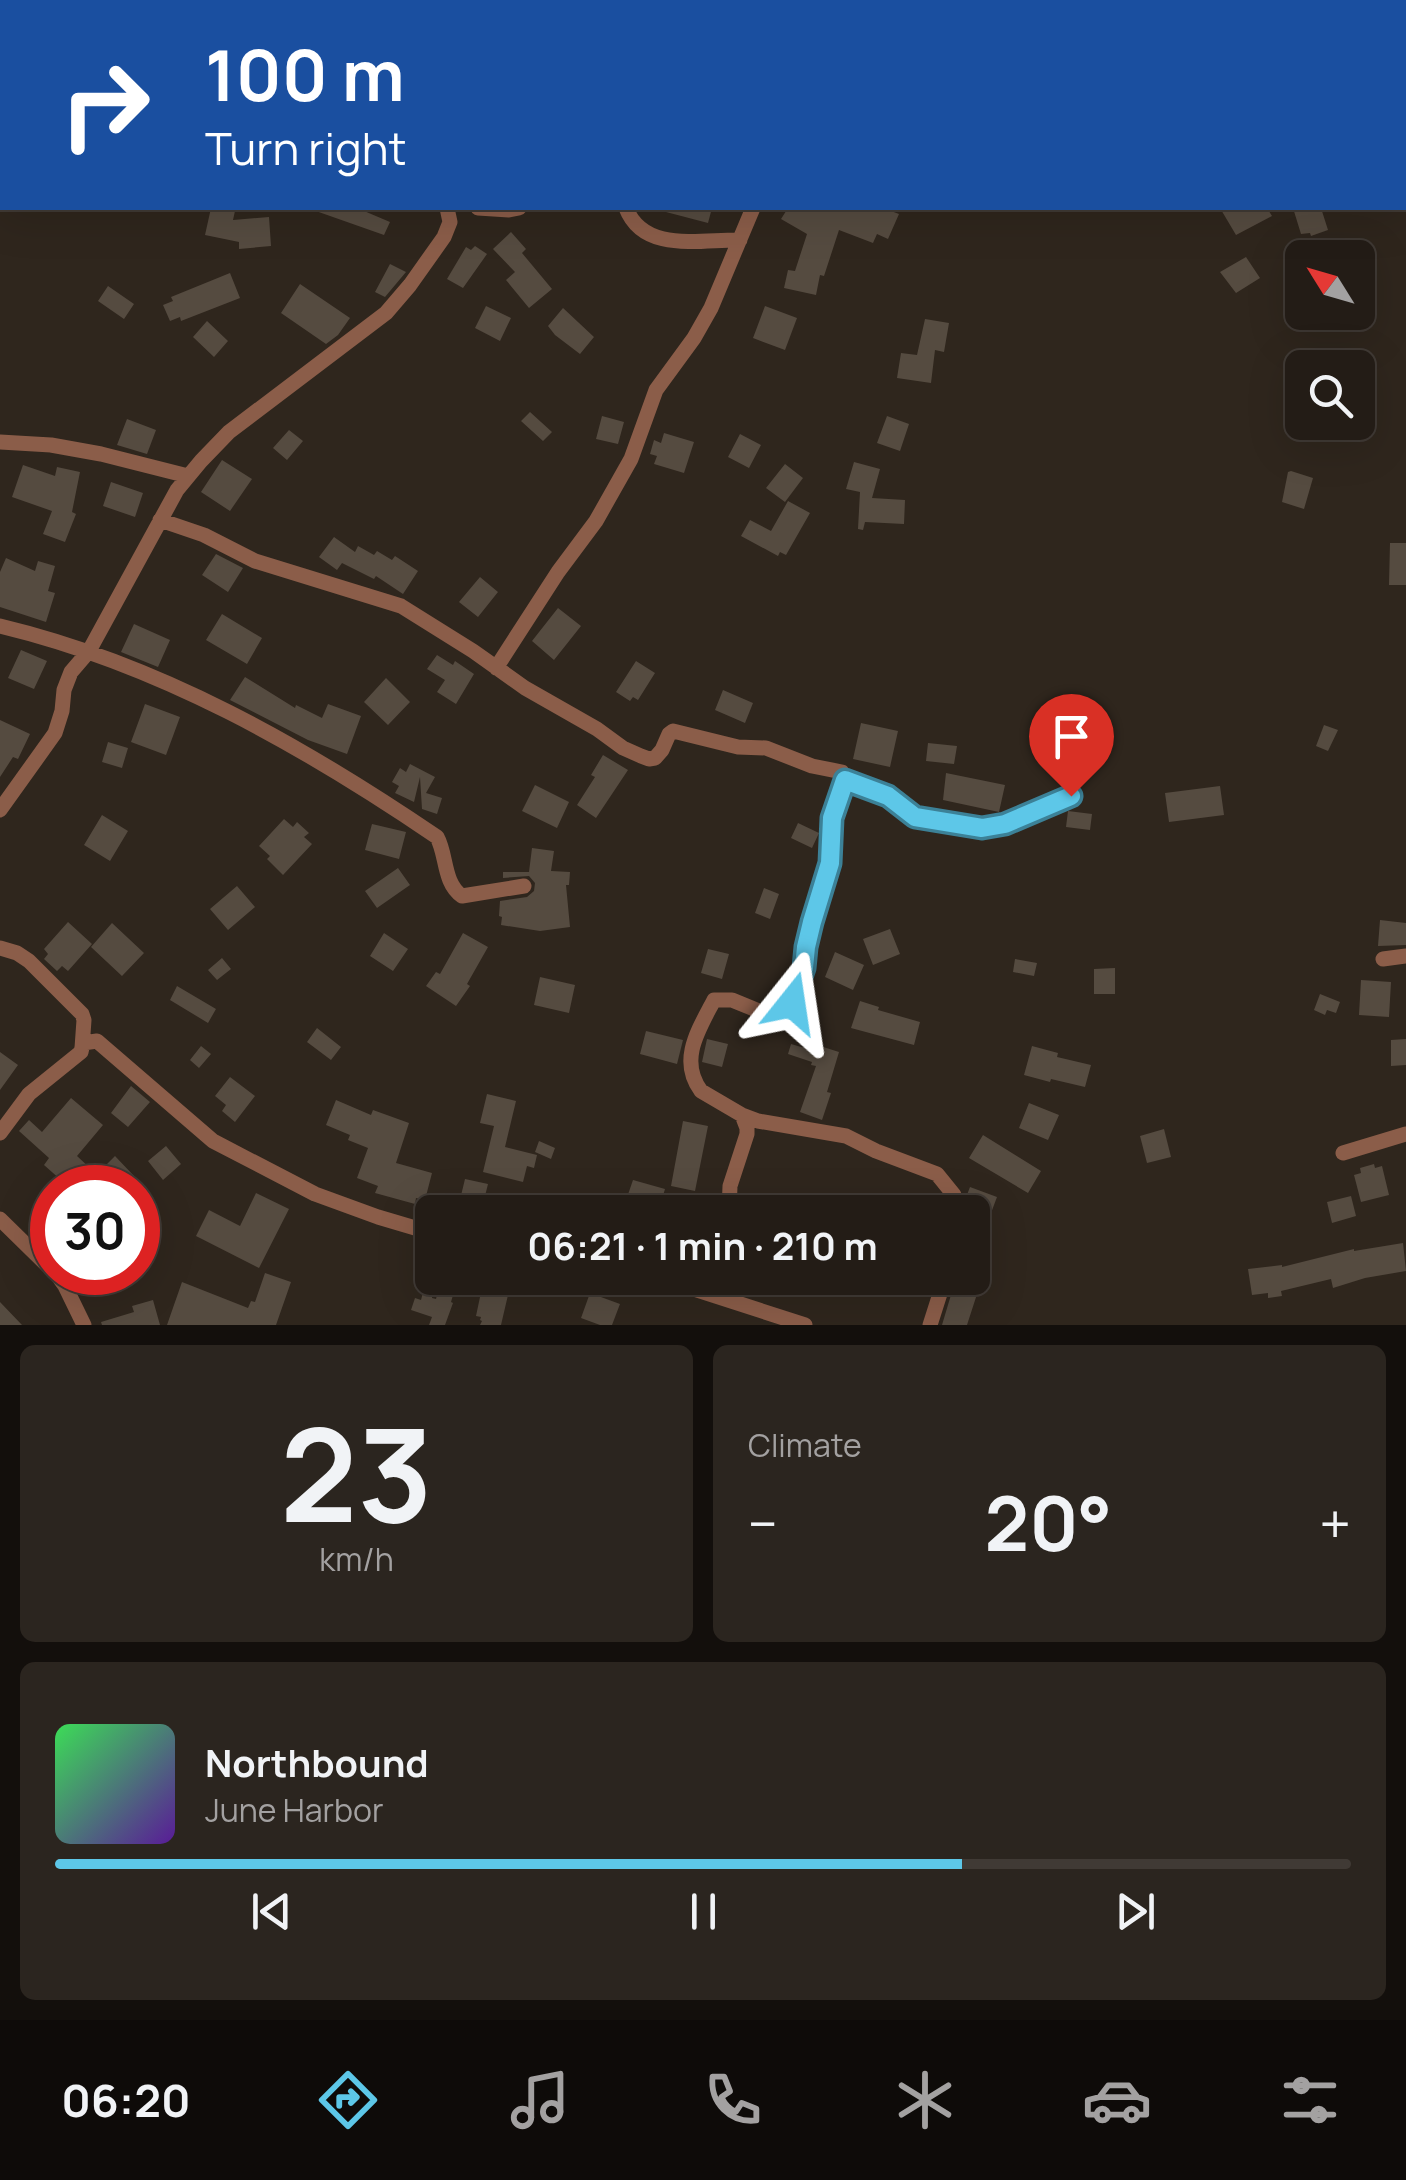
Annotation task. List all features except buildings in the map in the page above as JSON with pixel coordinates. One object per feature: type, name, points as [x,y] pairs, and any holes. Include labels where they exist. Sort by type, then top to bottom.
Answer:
[{"type":"street","points":[[0,810],[55,733],[72,672],[88,651],[177,490],[229,432],[386,314],[444,238],[450,222],[448,210]]},
{"type":"street","points":[[627,210],[646,233],[671,242],[740,240]]},
{"type":"street","points":[[496,668],[596,521],[631,459],[656,390],[694,338],[752,210]]},
{"type":"street","points":[[0,442],[52,445],[188,476]]},
{"type":"street","points":[[160,520],[204,535],[255,561],[402,606],[525,688],[623,748],[649,759],[655,758],[674,731],[738,746],[766,748],[812,766],[842,772],[845,780],[832,818],[830,863],[806,947],[800,984],[786,1022],[732,1000],[714,1000],[689,1059],[697,1085],[708,1096],[742,1115],[758,1122],[846,1136],[937,1174],[954,1195]]},
{"type":"street","points":[[0,626],[88,651],[212,702],[384,801],[438,837],[454,890],[462,896],[524,886]]},
{"type":"street","points":[[845,780],[888,796],[915,817],[982,828],[1005,824],[1071,796]]},
{"type":"street","points":[[0,948],[22,956],[82,1014],[81,1052]]},
{"type":"street","points":[[1382,959],[1406,956]]},
{"type":"street","points":[[0,1134],[29,1094],[81,1052],[83,1043],[92,1040],[102,1043],[212,1141],[315,1194],[415,1228]]},
{"type":"street","points":[[730,1195],[744,1150],[747,1128],[742,1115]]},
{"type":"street","points":[[744,1150],[771,1123]]},
{"type":"street","points":[[1343,1153],[1406,1134]]},
{"type":"street","points":[[0,1220],[30,1248]]},
{"type":"street","points":[[69,1295],[84,1325]]},
{"type":"street","points":[[714,1295],[805,1325]]},
{"type":"street","points":[[930,1325],[940,1295]]},
{"type":"route","points":[[792,1003],[830,863],[832,818],[845,780],[888,796],[915,817],[982,828],[1005,824],[1071,796]]}]
